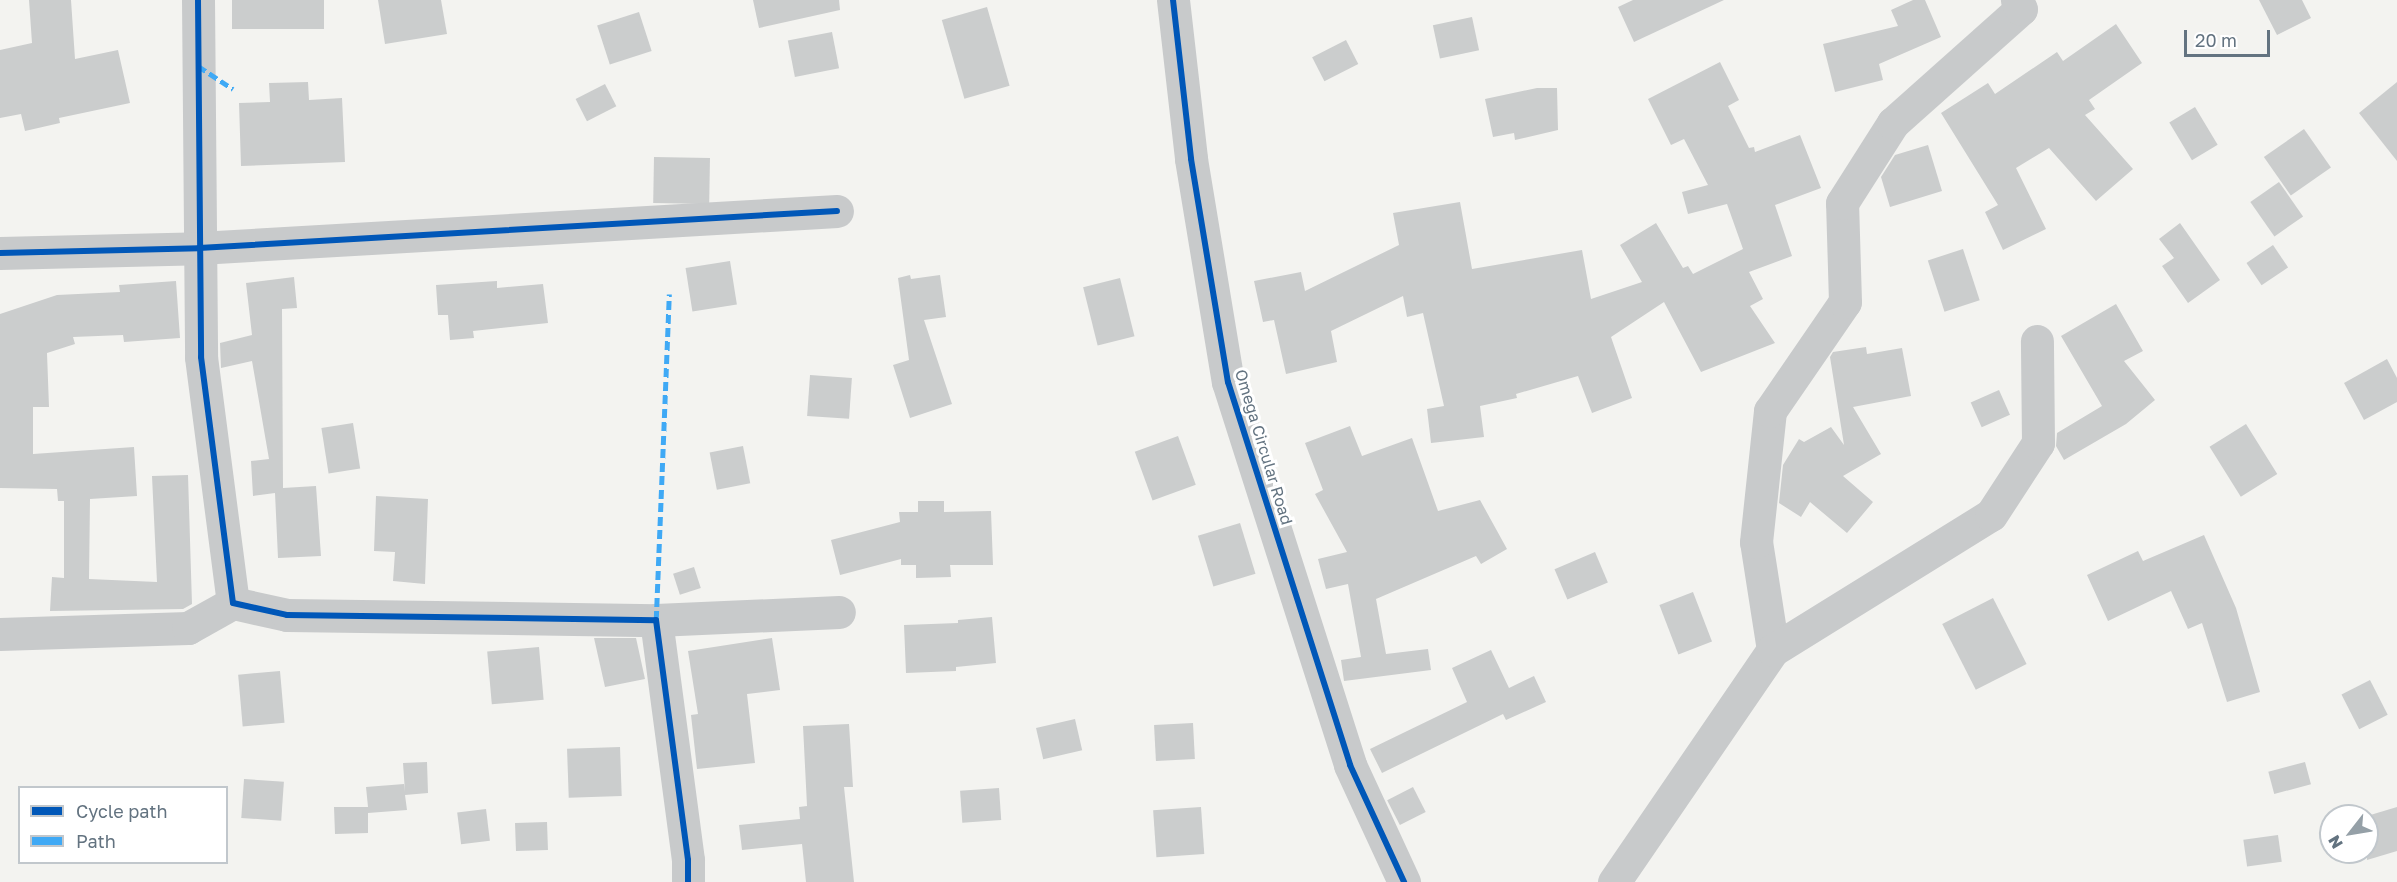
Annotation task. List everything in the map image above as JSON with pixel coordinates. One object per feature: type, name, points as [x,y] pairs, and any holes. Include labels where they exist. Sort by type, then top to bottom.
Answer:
[{"type":"street","points":[[198,0],[201,357],[233,603]]},
{"type":"street","name":"Omega Circular Road","points":[[1173,0],[1191,159],[1228,382],[1350,765],[1404,882]]},
{"type":"street","points":[[1773,650],[1756,543],[1770,411],[1845,302],[1842,203],[1893,123],[2020,9],[2017,0]]},
{"type":"street","points":[[0,253],[199,248],[837,211]]},
{"type":"street","points":[[1614,882],[1773,650],[1991,515],[2038,443],[2037,341]]},
{"type":"street","points":[[0,634],[188,628],[233,603],[287,615],[656,620],[839,612]]},
{"type":"street","points":[[656,620],[688,860],[688,882]]},
{"type":"building","points":[[29,0],[71,0],[75,59],[118,50],[130,103],[59,118],[60,123],[25,131],[21,114],[0,118],[0,50],[32,43]]},
{"type":"building","points":[[232,0],[324,0],[324,29],[232,29]]},
{"type":"building","points":[[378,0],[441,0],[447,34],[385,44]]},
{"type":"building","points":[[753,0],[839,0],[840,10],[759,28]]},
{"type":"building","points":[[1633,0],[1724,0],[1634,42],[1618,7]]},
{"type":"building","points":[[1913,0],[1925,0],[1941,37],[1879,64],[1883,80],[1835,92],[1823,44],[1898,26],[1891,10]]},
{"type":"building","points":[[2259,0],[2302,0],[2311,18],[2277,35]]},
{"type":"building","points":[[987,7],[1010,86],[964,99],[942,20]]},
{"type":"building","points":[[639,12],[652,51],[610,65],[597,26]]},
{"type":"building","points":[[1472,17],[1479,50],[1440,59],[1433,25]]},
{"type":"building","points":[[2116,24],[2142,63],[2089,100],[2095,109],[2085,115],[2133,169],[2096,201],[2049,148],[2016,168],[2046,229],[2003,250],[1985,212],[1998,205],[1941,113],[1988,83],[1995,94],[2057,52],[2063,61]]},
{"type":"building","points":[[832,32],[839,68],[795,77],[788,41]]},
{"type":"building","points":[[1346,40],[1358,64],[1324,81],[1312,57]]},
{"type":"building","points":[[1720,62],[1739,100],[1728,106],[1749,148],[1754,147],[1755,152],[1800,135],[1821,188],[1775,205],[1792,256],[1749,272],[1763,299],[1750,306],[1775,343],[1701,372],[1664,302],[1611,337],[1632,398],[1592,413],[1578,376],[1516,394],[1517,398],[1480,406],[1484,437],[1431,443],[1427,409],[1444,406],[1423,313],[1407,317],[1403,296],[1331,331],[1337,362],[1286,374],[1274,320],[1263,322],[1254,281],[1301,272],[1305,291],[1399,245],[1393,213],[1460,202],[1472,269],[1582,250],[1591,299],[1642,282],[1620,245],[1656,223],[1683,268],[1688,266],[1693,274],[1743,249],[1727,204],[1688,214],[1682,192],[1708,185],[1684,139],[1671,145],[1648,99]]},
{"type":"building","points":[[308,82],[309,100],[342,98],[345,162],[241,166],[239,103],[270,102],[269,83]]},
{"type":"building","points":[[2397,82],[2397,161],[2359,113]]},
{"type":"building","points":[[605,84],[616,106],[587,121],[576,99]]},
{"type":"building","points":[[1537,88],[1557,88],[1558,130],[1515,140],[1514,133],[1493,137],[1485,99]]},
{"type":"building","points":[[2195,107],[2218,145],[2192,160],[2169,122]]},
{"type":"building","points":[[2304,129],[2331,168],[2291,196],[2264,157]]},
{"type":"building","points":[[1928,145],[1942,191],[1890,207],[1881,177],[1895,155]]},
{"type":"building","points":[[654,157],[710,158],[709,204],[653,203]]},
{"type":"building","points":[[2279,182],[2303,216],[2274,236],[2250,202]]},
{"type":"building","points":[[2180,223],[2220,280],[2188,303],[2162,266],[2174,258],[2159,239]]},
{"type":"building","points":[[2273,245],[2288,267],[2262,285],[2246,263]]},
{"type":"building","points":[[1963,249],[1980,300],[1944,312],[1928,260]]},
{"type":"building","points":[[730,261],[737,304],[692,311],[686,268]]},
{"type":"building","points":[[910,275],[911,279],[940,275],[946,317],[924,320],[952,404],[910,418],[893,365],[909,360],[898,278]]},
{"type":"building","points":[[294,277],[297,308],[282,309],[283,488],[316,486],[321,556],[278,558],[275,493],[253,496],[251,461],[269,459],[252,361],[221,368],[220,343],[252,335],[246,283]]},
{"type":"building","points":[[1120,278],[1135,336],[1098,345],[1083,287]]},
{"type":"building","points":[[176,281],[180,338],[124,342],[123,335],[73,337],[75,344],[47,353],[49,407],[33,407],[33,454],[134,447],[137,496],[90,499],[89,579],[157,582],[152,476],[188,475],[192,604],[183,609],[50,611],[52,577],[64,578],[64,501],[58,501],[57,489],[0,488],[0,314],[57,295],[120,292],[119,285]]},
{"type":"building","points":[[497,281],[497,288],[543,284],[548,323],[473,331],[474,338],[450,340],[448,315],[438,315],[436,285]]},
{"type":"building","points":[[2116,304],[2143,351],[2124,361],[2155,400],[2126,424],[2064,460],[2056,446],[2057,433],[2102,406],[2061,336]]},
{"type":"building","points":[[1866,347],[1867,354],[1902,348],[1911,396],[1853,407],[1881,454],[1843,476],[1873,502],[1847,533],[1810,502],[1801,517],[1779,503],[1783,465],[1799,439],[1804,442],[1831,427],[1844,445],[1830,357],[1833,352]]},
{"type":"building","points":[[2387,359],[2397,378],[2397,402],[2364,420],[2344,383]]},
{"type":"building","points":[[810,375],[852,378],[849,419],[807,416]]},
{"type":"building","points":[[1999,390],[2010,415],[1982,427],[1971,403]]},
{"type":"building","points":[[353,423],[360,468],[329,473],[321,428]]},
{"type":"building","points":[[2246,424],[2277,474],[2241,497],[2210,447]]},
{"type":"building","points":[[1350,426],[1362,456],[1412,438],[1438,511],[1480,500],[1507,549],[1481,564],[1476,556],[1376,599],[1386,654],[1428,649],[1431,670],[1344,681],[1341,660],[1361,657],[1348,584],[1326,589],[1318,559],[1347,552],[1315,494],[1323,490],[1305,443]]},
{"type":"building","points":[[1178,436],[1196,485],[1153,501],[1135,452]]},
{"type":"building","points":[[743,446],[750,483],[717,490],[710,452]]},
{"type":"building","points":[[376,496],[428,499],[425,584],[393,581],[395,552],[374,551]]},
{"type":"building","points":[[918,501],[944,501],[944,512],[991,511],[993,565],[950,565],[951,577],[916,578],[916,565],[901,565],[901,559],[840,575],[831,540],[900,522],[899,512],[918,512]]},
{"type":"building","points":[[1240,523],[1255,574],[1213,587],[1198,536]]},
{"type":"building","points":[[2204,535],[2236,608],[2260,692],[2227,702],[2202,623],[2188,629],[2171,591],[2108,621],[2087,575],[2138,551],[2143,561]]},
{"type":"building","points":[[1595,552],[1608,582],[1567,600],[1554,569]]},
{"type":"building","points":[[694,567],[701,588],[680,595],[673,574]]},
{"type":"building","points":[[1693,592],[1712,641],[1678,654],[1659,605]]},
{"type":"building","points":[[1993,598],[2027,664],[1976,690],[1942,624]]},
{"type":"building","points":[[992,617],[996,663],[956,667],[956,671],[906,673],[904,625],[958,623],[958,620]]},
{"type":"building","points":[[594,638],[636,638],[645,679],[605,687]]},
{"type":"building","points":[[772,638],[780,690],[747,694],[755,763],[697,769],[691,715],[698,714],[688,651]]},
{"type":"building","points":[[539,647],[544,700],[492,704],[487,652]]},
{"type":"building","points":[[1491,650],[1509,688],[1534,676],[1546,702],[1506,720],[1503,714],[1382,773],[1370,749],[1467,702],[1452,668]]},
{"type":"building","points":[[280,671],[285,723],[243,726],[238,675]]},
{"type":"building","points":[[2370,680],[2388,715],[2359,729],[2341,695]]},
{"type":"building","points":[[1075,719],[1082,750],[1043,759],[1036,728]]},
{"type":"building","points":[[1193,723],[1195,759],[1156,761],[1154,725]]},
{"type":"building","points":[[849,724],[853,787],[844,787],[854,882],[806,882],[802,844],[742,850],[739,825],[800,819],[799,807],[807,806],[803,726]]},
{"type":"building","points":[[620,747],[622,796],[569,798],[567,749]]},
{"type":"building","points":[[427,762],[428,793],[405,795],[407,810],[368,813],[368,833],[335,834],[334,807],[368,807],[366,787],[404,784],[405,792],[403,763]]},
{"type":"building","points":[[2305,762],[2311,784],[2274,794],[2268,772]]},
{"type":"building","points":[[244,779],[284,782],[281,821],[241,818]]},
{"type":"building","points":[[1413,787],[1426,812],[1400,825],[1387,800]]},
{"type":"building","points":[[999,788],[1001,820],[962,823],[960,791]]},
{"type":"building","points":[[1201,807],[1204,854],[1156,857],[1153,810]]},
{"type":"building","points":[[2397,807],[2397,851],[2379,856],[2379,812]]},
{"type":"building","points":[[486,809],[490,841],[461,844],[457,813]]},
{"type":"building","points":[[547,822],[548,850],[516,851],[515,823]]},
{"type":"building","points":[[2278,835],[2282,862],[2247,867],[2243,840]]},
{"type":"marked path","points":[[198,66],[233,89]]},
{"type":"marked path","points":[[656,620],[669,294]]},
{"type":"cycle path","points":[[198,0],[201,357],[233,603],[287,615],[656,620],[688,860],[688,882]]},
{"type":"cycle path","points":[[1173,0],[1191,159],[1228,382],[1350,765],[1404,882]]},
{"type":"cycle path","points":[[0,253],[199,248],[837,211]]}]
